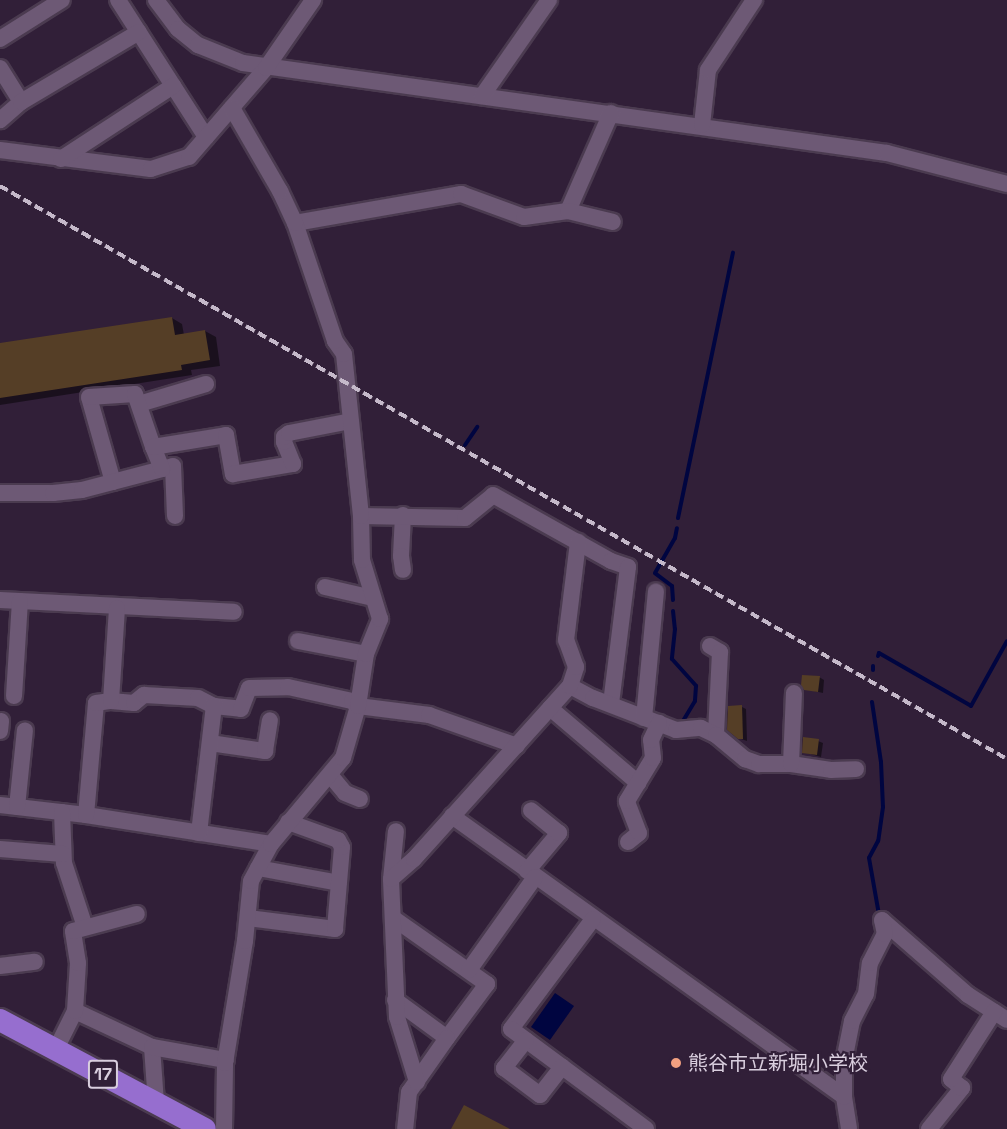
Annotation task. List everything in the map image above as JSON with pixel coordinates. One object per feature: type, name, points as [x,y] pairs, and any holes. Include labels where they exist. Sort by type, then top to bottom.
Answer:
[{"type":"highway","name":"17","points":[[0,1020],[205,1129]]},
{"type":"street","points":[[0,39],[62,0]]},
{"type":"street","points":[[118,0],[206,137]]},
{"type":"street","points":[[156,0],[178,29],[198,45],[221,56],[266,68],[702,125],[887,153],[1007,184]]},
{"type":"street","points":[[0,150],[152,169],[189,157],[266,68],[313,0]]},
{"type":"street","points":[[482,96],[549,0]]},
{"type":"street","points":[[702,125],[708,70],[754,0]]},
{"type":"street","points":[[0,120],[21,102],[139,32]]},
{"type":"street","points":[[0,68],[21,102]]},
{"type":"street","points":[[61,159],[173,86]]},
{"type":"street","points":[[224,1129],[225,1060],[248,918],[251,881],[271,844],[343,758],[358,706],[366,654],[380,619],[362,560],[361,516],[344,354],[335,341],[296,223],[232,108]]},
{"type":"street","points":[[567,211],[611,114]]},
{"type":"street","points":[[296,223],[461,194],[524,218],[567,211],[613,222]]},
{"type":"street","points":[[139,405],[206,384]]},
{"type":"street","points":[[113,482],[89,397],[135,394],[162,469]]},
{"type":"street","points":[[153,447],[226,435],[233,474],[293,464],[284,442],[284,436],[288,433],[351,421]]},
{"type":"street","points":[[0,493],[53,493],[82,490],[172,466],[175,516]]},
{"type":"street","points":[[361,516],[403,515],[465,518],[493,495],[611,561],[628,567],[611,705]]},
{"type":"street","points":[[403,515],[401,556],[403,570]]},
{"type":"street","points":[[391,879],[414,859],[570,686],[576,667],[566,640],[578,542]]},
{"type":"street","points":[[325,587],[373,598]]},
{"type":"street","points":[[628,842],[639,833],[627,801],[654,758],[651,740],[656,592]]},
{"type":"street","points":[[0,600],[117,608],[234,612]]},
{"type":"street","points":[[14,696],[20,601]]},
{"type":"street","points":[[111,701],[117,608]]},
{"type":"street","points":[[298,641],[366,654]]},
{"type":"street","points":[[710,646],[720,652],[716,735]]},
{"type":"street","points":[[570,686],[611,705],[676,730],[701,728],[716,735],[745,759],[759,764],[791,764],[831,770],[856,769]]},
{"type":"street","points":[[86,815],[96,703],[111,701],[134,703],[144,695],[198,698],[214,706],[241,710],[249,688],[288,687],[352,700],[358,706],[429,715],[517,746]]},
{"type":"street","points":[[791,764],[794,693]]},
{"type":"street","points":[[198,833],[214,706]]},
{"type":"street","points":[[550,708],[638,783]]},
{"type":"street","points":[[210,743],[265,751],[270,720]]},
{"type":"street","points":[[25,730],[8,806],[86,815],[271,844]]},
{"type":"street","points":[[330,775],[345,793],[360,799]]},
{"type":"street","points":[[469,970],[559,833],[531,810]]},
{"type":"street","points":[[62,812],[64,863],[85,927]]},
{"type":"street","points":[[452,816],[844,1097]]},
{"type":"street","points":[[248,918],[335,929],[342,847],[338,840],[288,822]]},
{"type":"street","points":[[396,831],[391,879],[395,1000],[397,1017],[417,1082]]},
{"type":"street","points":[[0,849],[63,854]]},
{"type":"street","points":[[258,868],[339,883]]},
{"type":"street","points":[[56,1049],[75,1011],[78,963],[73,931],[136,914]]},
{"type":"street","points":[[393,918],[487,984],[409,1092],[405,1129]]},
{"type":"street","points":[[593,919],[511,1029],[646,1129]]},
{"type":"street","points":[[849,1129],[844,1097],[844,1061],[852,1021],[866,994],[870,963],[885,934],[882,920],[968,995],[1000,1016],[951,1079],[962,1088],[929,1129]]},
{"type":"street","points":[[0,966],[35,962]]},
{"type":"street","points":[[395,1000],[447,1038]]},
{"type":"street","points":[[75,1011],[152,1047],[225,1060]]},
{"type":"street","points":[[526,1040],[504,1068],[522,1082],[540,1095],[562,1066]]},
{"type":"street","points":[[152,1047],[156,1103]]},
{"type":"shaded area","points":[[555,993],[574,1006],[550,1040],[531,1027]]},
{"type":"building","points":[[172,317],[175,335],[205,330],[210,360],[181,365],[182,370],[0,398],[0,343]]},
{"type":"building","points":[[802,675],[820,676],[818,692],[804,690],[801,685]]},
{"type":"building","points":[[742,705],[743,739],[738,739],[727,730],[728,706]]},
{"type":"building","points":[[803,737],[819,739],[817,755],[802,753]]},
{"type":"building","points":[[464,1105],[510,1129],[451,1129]]},
{"type":"waterway","points":[[678,518],[733,253]]},
{"type":"waterway","points":[[465,445],[477,427]]},
{"type":"waterway","points":[[673,600],[672,586],[655,573],[675,538],[677,528]]},
{"type":"waterway","points":[[673,611],[675,629],[672,659],[696,686],[695,701],[682,723]]},
{"type":"waterway","points":[[878,656],[879,653],[971,706],[1007,641]]},
{"type":"waterway","points":[[872,702],[881,762],[883,807],[878,841],[869,858],[879,915]]},
{"type":"railway","points":[[0,186],[1007,759]]},
{"type":"place","name":"熊谷市立新堀小学校","points":[[676,1063]]}]
